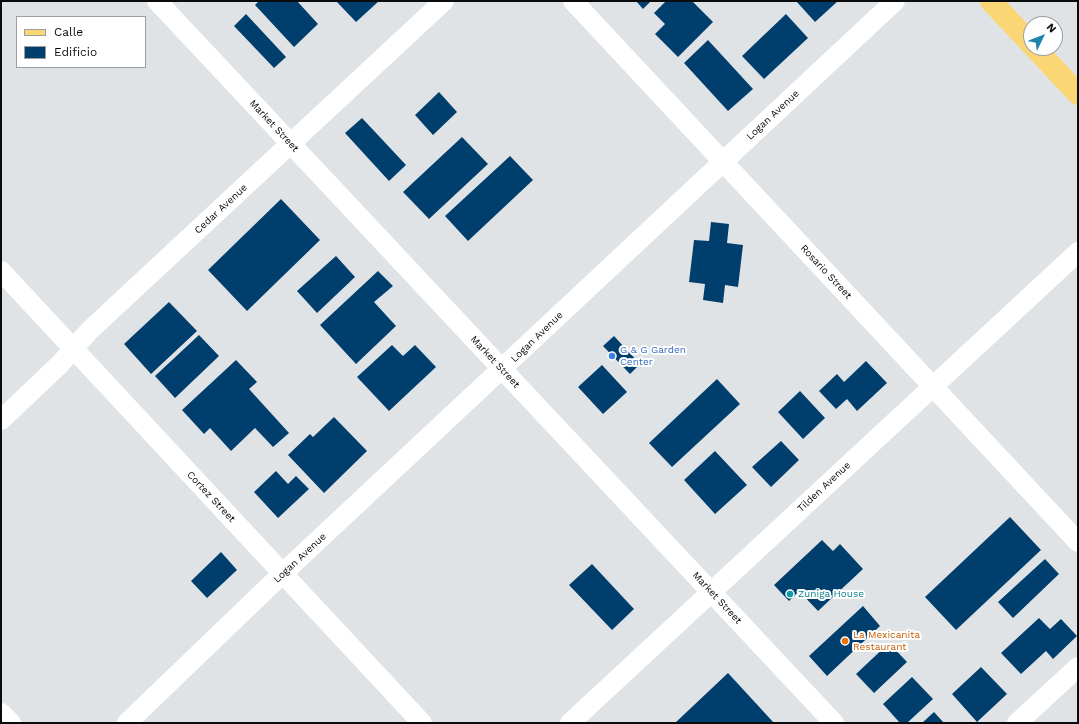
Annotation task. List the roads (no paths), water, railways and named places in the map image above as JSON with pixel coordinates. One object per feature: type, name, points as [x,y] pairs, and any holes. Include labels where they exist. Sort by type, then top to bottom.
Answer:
[{"type":"main road","points":[[990,1],[1023,36]]},
{"type":"main road","points":[[1042,56],[1078,94]]},
{"type":"street","name":"Market Street","points":[[157,1],[834,723]]},
{"type":"street","name":"Cedar Avenue","points":[[1,420],[60,364],[89,331],[444,1]]},
{"type":"street","name":"Rosario Street","points":[[574,1],[1078,542]]},
{"type":"street","name":"Logan Avenue","points":[[127,723],[282,574],[503,370],[723,161],[895,1]]},
{"type":"street","name":"Tilden Avenue","points":[[570,723],[1078,252]]},
{"type":"street","name":"Cortez Street","points":[[1,271],[422,723]]},
{"type":"street","points":[[1018,723],[1078,667]]},
{"type":"street","points":[[1,713],[10,723]]},
{"type":"place","name":"G & G Garden Center","points":[[612,356]]},
{"type":"place","name":"Zuniga House","points":[[790,594]]},
{"type":"place","name":"La Mexicanita Restaurant","points":[[845,641]]}]
